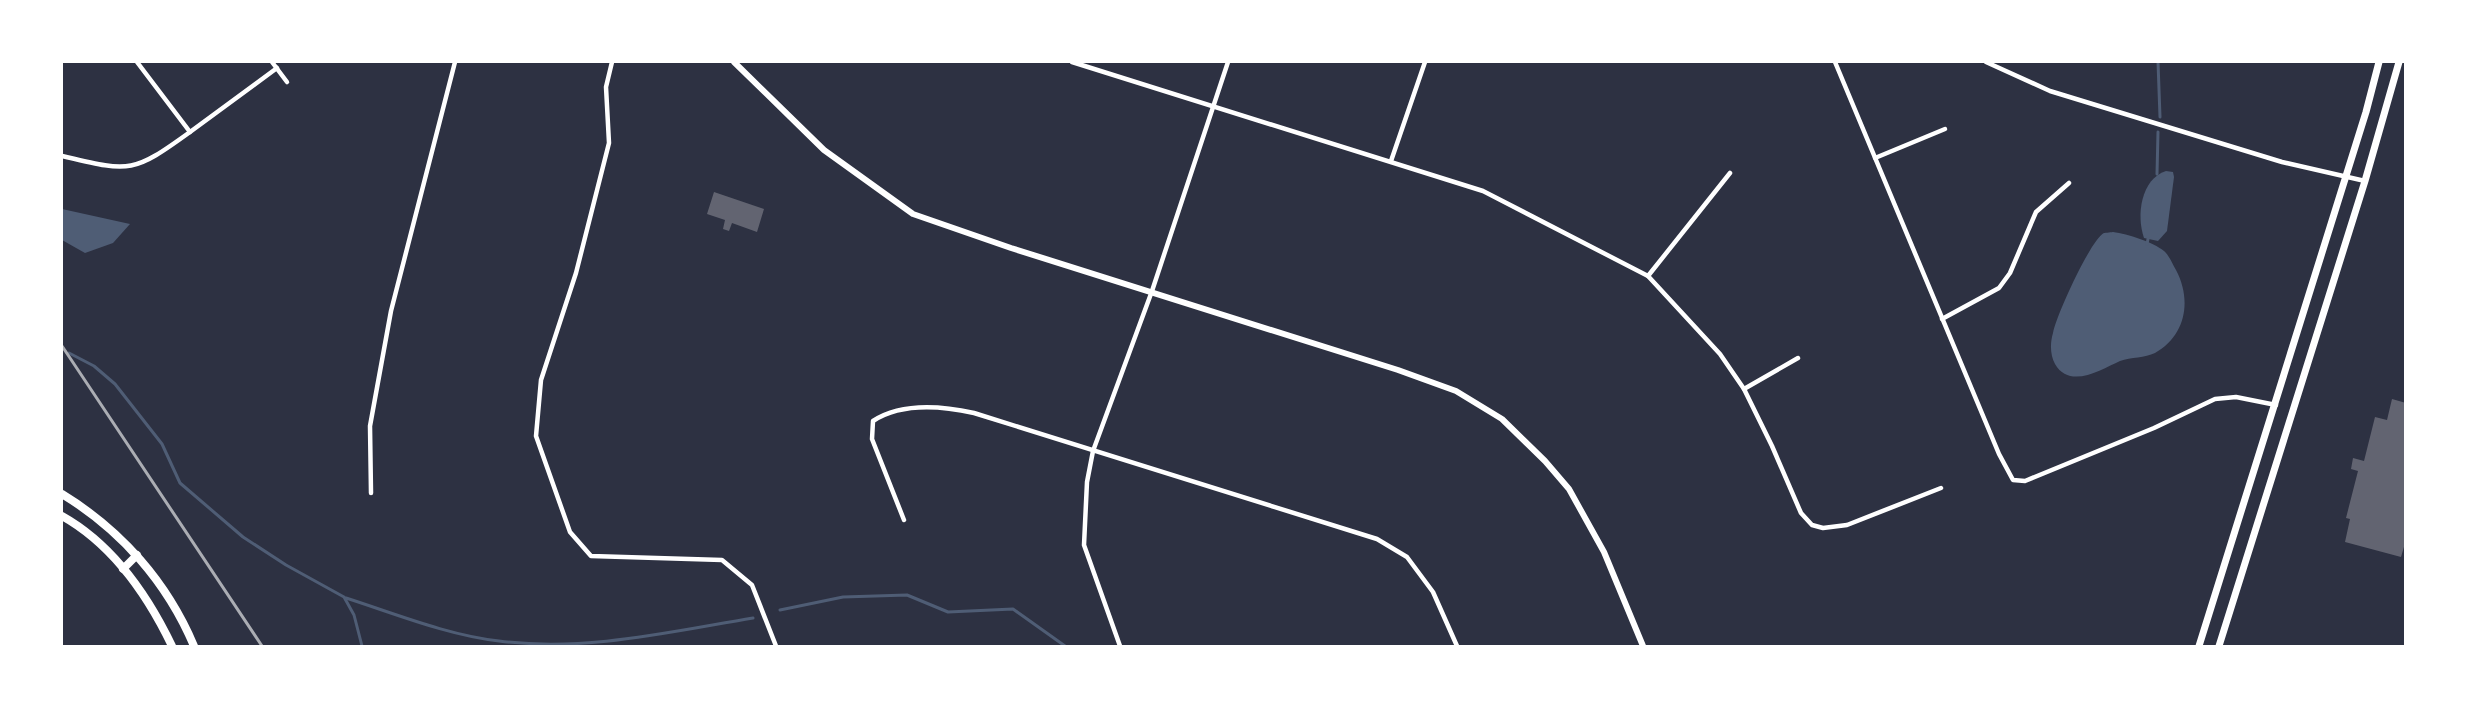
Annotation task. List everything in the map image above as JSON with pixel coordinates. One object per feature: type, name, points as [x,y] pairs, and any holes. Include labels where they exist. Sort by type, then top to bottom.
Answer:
[{"type":"main road","points":[[2199,646],[2276,405],[2379,62]]},
{"type":"main road","points":[[2219,646],[2365,181],[2399,62]]},
{"type":"main road","points":[[62,494],[100,520],[137,555],[169,597],[194,646]]},
{"type":"main road","points":[[62,516],[95,540],[123,569],[148,601],[172,646]]},
{"type":"main road","points":[[123,569],[137,555]]},
{"type":"street","points":[[136,62],[190,132]]},
{"type":"street","points":[[272,62],[286,82]]},
{"type":"street","points":[[371,493],[370,426],[391,311],[455,62]]},
{"type":"street","points":[[612,62],[606,87],[609,143],[576,273],[541,380],[536,436],[570,532],[591,556],[722,560],[752,585],[776,646]]},
{"type":"street","points":[[734,62],[824,150],[913,214],[1011,248],[1152,291],[1456,391],[1502,419],[1545,461],[1569,489],[1604,552],[1643,646]]},
{"type":"street","points":[[1072,62],[1483,191],[1648,276],[1720,354],[1744,389],[1801,513],[1812,525],[1823,528],[1847,525],[1941,488]]},
{"type":"street","points":[[1120,646],[1084,545],[1083,519],[1093,451],[1152,291],[1228,62]]},
{"type":"street","points":[[1391,161],[1425,62]]},
{"type":"street","points":[[1835,62],[1942,318],[2013,480],[2025,481],[2154,428],[2215,399],[2236,397],[2276,405]]},
{"type":"street","points":[[1986,62],[2050,91],[2282,162],[2365,181]]},
{"type":"street","points":[[62,156],[122,168],[142,164],[277,68]]},
{"type":"street","points":[[1875,158],[1945,129]]},
{"type":"street","points":[[1648,276],[1730,173]]},
{"type":"street","points":[[1942,318],[1999,288],[2010,273],[2036,212],[2069,183]]},
{"type":"street","points":[[1744,389],[1798,358]]},
{"type":"street","points":[[904,520],[872,438],[873,421],[908,408],[950,407],[1377,539],[1407,557],[1433,592],[1457,646]]},
{"type":"water","points":[[2166,171],[2173,172],[2174,177],[2167,231],[2158,241],[2144,238],[2141,219],[2143,199],[2151,182]]},
{"type":"water","points":[[62,209],[130,224],[113,243],[85,253],[62,240]]},
{"type":"water","points":[[2113,232],[2147,242],[2166,253],[2181,281],[2185,305],[2183,316],[2174,337],[2155,353],[2120,361],[2086,375],[2069,376],[2061,372],[2052,357],[2051,341],[2056,324],[2067,295],[2091,249],[2104,233]]},
{"type":"building","points":[[714,192],[764,209],[757,232],[732,223],[729,231],[723,229],[725,220],[707,214]]},
{"type":"building","points":[[2392,399],[2406,403],[2406,540],[2401,557],[2345,542],[2350,519],[2346,518],[2358,471],[2351,469],[2353,458],[2364,461],[2375,417],[2387,420]]},
{"type":"waterway","points":[[2158,62],[2160,117]]},
{"type":"waterway","points":[[2157,174],[2158,132]]},
{"type":"waterway","points":[[2147,244],[2148,239]]},
{"type":"waterway","points":[[69,353],[94,366],[115,384],[162,444],[180,483],[243,537],[286,565],[344,597],[354,615],[362,646]]},
{"type":"waterway","points":[[780,610],[843,597],[907,595],[948,612],[1013,609],[1065,646]]},
{"type":"waterway","points":[[346,598],[460,634],[531,644],[627,639],[753,618]]},
{"type":"railway","points":[[62,346],[262,646]]}]
